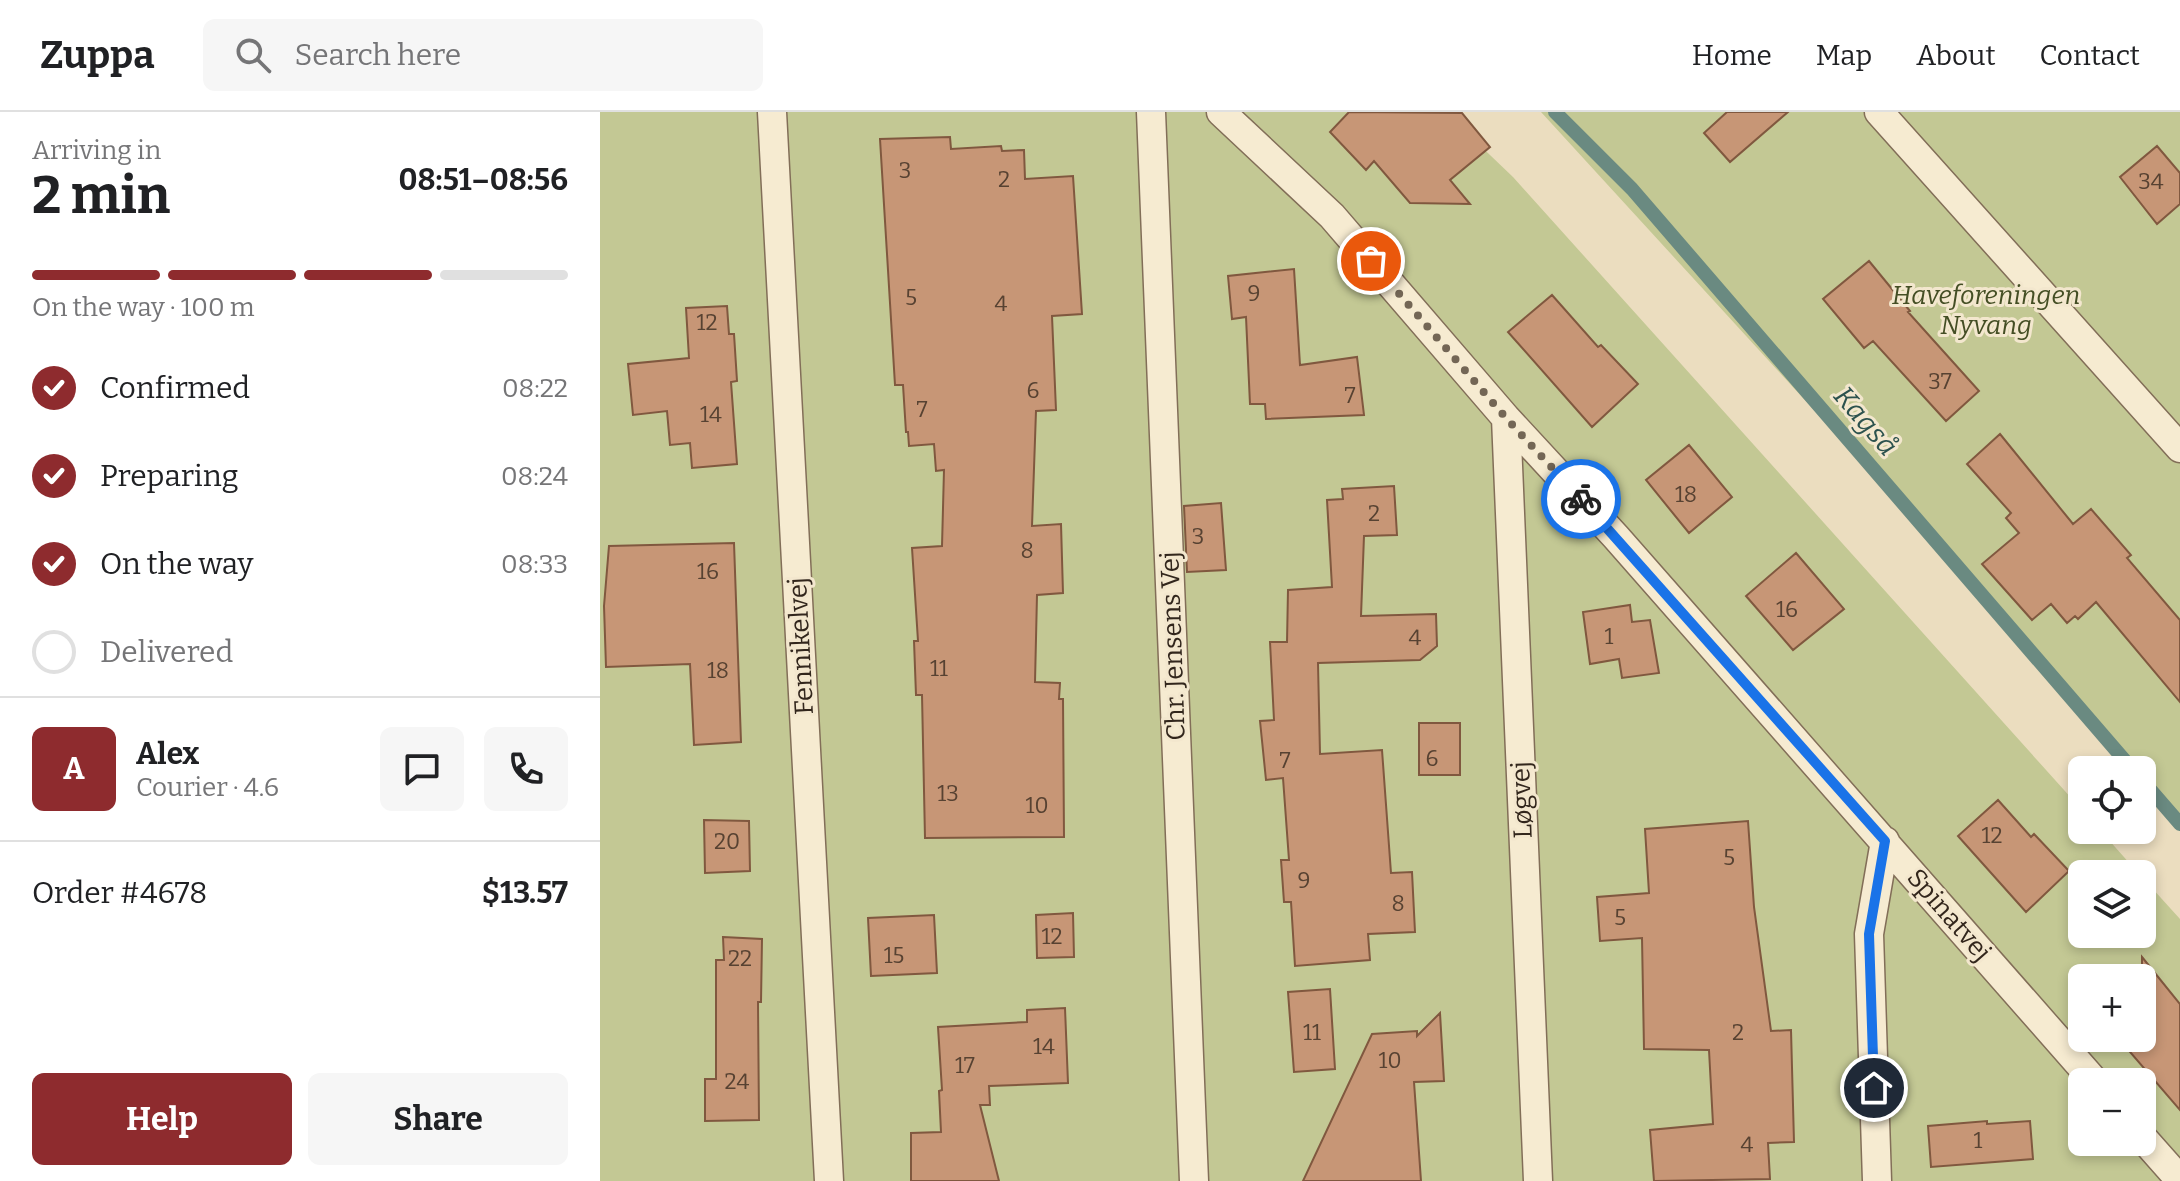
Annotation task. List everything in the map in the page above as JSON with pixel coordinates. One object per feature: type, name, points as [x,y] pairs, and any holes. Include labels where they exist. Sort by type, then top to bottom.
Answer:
[{"type":"lane","name":"Fennikelvej","points":[[772,112],[829,1181]]},
{"type":"lane","name":"Chr. Jensens Vej","points":[[1151,112],[1194,1181]]},
{"type":"lane","name":"Spinatvej","points":[[1221,112],[1332,216],[1506,418],[1616,537],[2083,1068]]},
{"type":"lane","points":[[1879,112],[2180,448]]},
{"type":"lane","name":"Løgvej","points":[[1506,418],[1538,1181]]},
{"type":"lane","points":[[1877,1181],[1869,934],[1885,841]]},
{"type":"lane","points":[[2156,1153],[2180,1180]]},
{"type":"green space","points":[[600,112],[1445,112],[1513,177],[2068,794],[2068,844],[2112,844],[2127,860],[2068,860],[2068,948],[2156,948],[2156,892],[2180,919],[2180,1181],[600,1181]]},
{"type":"green space","name":"Haveforeningen Nyvang","points":[[1541,112],[2180,112],[2180,826],[2156,799],[2156,756],[2119,756],[1845,444]]},
{"type":"building","points":[[1349,112],[1462,113],[1490,147],[1450,180],[1470,204],[1410,203],[1374,161],[1366,170],[1330,132]]},
{"type":"building","points":[[1727,112],[1788,112],[1730,162],[1704,133]]},
{"type":"building","points":[[950,137],[951,149],[1001,146],[1002,151],[1024,150],[1025,179],[1073,176],[1082,314],[1052,316],[1056,410],[1036,411],[1032,526],[1061,524],[1063,593],[1037,595],[1035,682],[1060,683],[1059,699],[1063,699],[1064,837],[925,838],[922,695],[916,695],[914,641],[918,641],[912,548],[942,546],[944,470],[936,471],[934,444],[909,446],[903,385],[895,385],[880,139]]},
{"type":"building","points":[[2157,146],[2180,173],[2180,204],[2157,224],[2120,177]]},
{"type":"building","points":[[1869,261],[1908,312],[1979,391],[1946,421],[1873,341],[1864,348],[1823,299]]},
{"type":"building","points":[[1294,269],[1300,365],[1357,357],[1364,415],[1266,419],[1265,404],[1250,404],[1246,317],[1232,319],[1228,276]]},
{"type":"building","points":[[1552,295],[1598,347],[1601,345],[1638,384],[1592,427],[1508,332]]},
{"type":"building","points":[[727,306],[729,334],[734,334],[737,381],[731,382],[737,464],[692,468],[690,443],[670,445],[667,411],[633,415],[628,364],[689,358],[686,308]]},
{"type":"building","points":[[2000,434],[2073,524],[2091,509],[2131,555],[2127,558],[2180,620],[2180,702],[2096,602],[2078,619],[2075,616],[2067,623],[2051,604],[2032,620],[1982,564],[2019,533],[2006,518],[2011,513],[1967,464]]},
{"type":"building","points":[[1689,445],[1732,497],[1689,533],[1646,480]]},
{"type":"building","points":[[1394,486],[1397,535],[1364,536],[1361,616],[1436,614],[1437,646],[1420,660],[1318,663],[1320,754],[1382,750],[1391,873],[1412,872],[1415,932],[1368,934],[1370,960],[1295,966],[1291,902],[1284,902],[1281,860],[1289,860],[1283,778],[1266,780],[1260,721],[1274,720],[1270,642],[1287,642],[1288,590],[1332,587],[1327,500],[1343,499],[1342,489]]},
{"type":"building","points":[[1221,503],[1226,570],[1187,572],[1184,506]]},
{"type":"building","points":[[734,543],[741,742],[694,745],[690,664],[606,667],[604,606],[609,546]]},
{"type":"building","points":[[1796,553],[1844,609],[1793,650],[1746,596]]},
{"type":"building","points":[[1630,605],[1632,622],[1650,620],[1659,673],[1622,678],[1619,659],[1590,664],[1583,612]]},
{"type":"building","points":[[1419,723],[1460,723],[1460,775],[1419,775]]},
{"type":"building","points":[[1998,800],[2068,872],[2026,912],[1958,836]]},
{"type":"building","points":[[704,820],[749,821],[750,871],[705,873]]},
{"type":"building","points":[[1748,821],[1754,907],[1771,1031],[1791,1030],[1794,1142],[1768,1143],[1770,1179],[1654,1181],[1650,1130],[1713,1124],[1709,1050],[1644,1049],[1642,938],[1600,941],[1597,897],[1649,893],[1645,829]]},
{"type":"building","points":[[1073,913],[1074,957],[1037,958],[1036,915]]},
{"type":"building","points":[[934,915],[937,973],[871,976],[868,918]]},
{"type":"building","points":[[723,937],[762,939],[761,1002],[758,1002],[759,1120],[705,1121],[705,1079],[716,1079],[716,960],[724,960]]},
{"type":"building","points":[[2156,974],[2180,1004],[2180,1110],[2156,1082],[2156,1068],[2144,1068],[2130,1052],[2156,1052]]},
{"type":"building","points":[[1330,989],[1335,1069],[1294,1072],[1288,992]]},
{"type":"building","points":[[1065,1008],[1068,1083],[989,1086],[990,1105],[980,1105],[999,1181],[911,1181],[911,1133],[941,1132],[938,1027],[1027,1022],[1027,1010]]},
{"type":"building","points":[[1440,1013],[1444,1081],[1414,1082],[1421,1181],[1303,1181],[1372,1034],[1417,1031],[1417,1036]]},
{"type":"building","points":[[1987,1121],[1987,1124],[2030,1121],[2033,1159],[1931,1167],[1928,1126]]},
{"type":"waterway","name":"Kagså","points":[[1555,112],[1632,189],[2121,756]]},
{"type":"waterway","name":"Kagså","points":[[2156,796],[2180,824]]},
{"type":"way so far","points":[[1371,261],[1506,418],[1581,499]]},
{"type":"route","points":[[1581,499],[1885,841],[1869,934],[1874,1088]]}]
